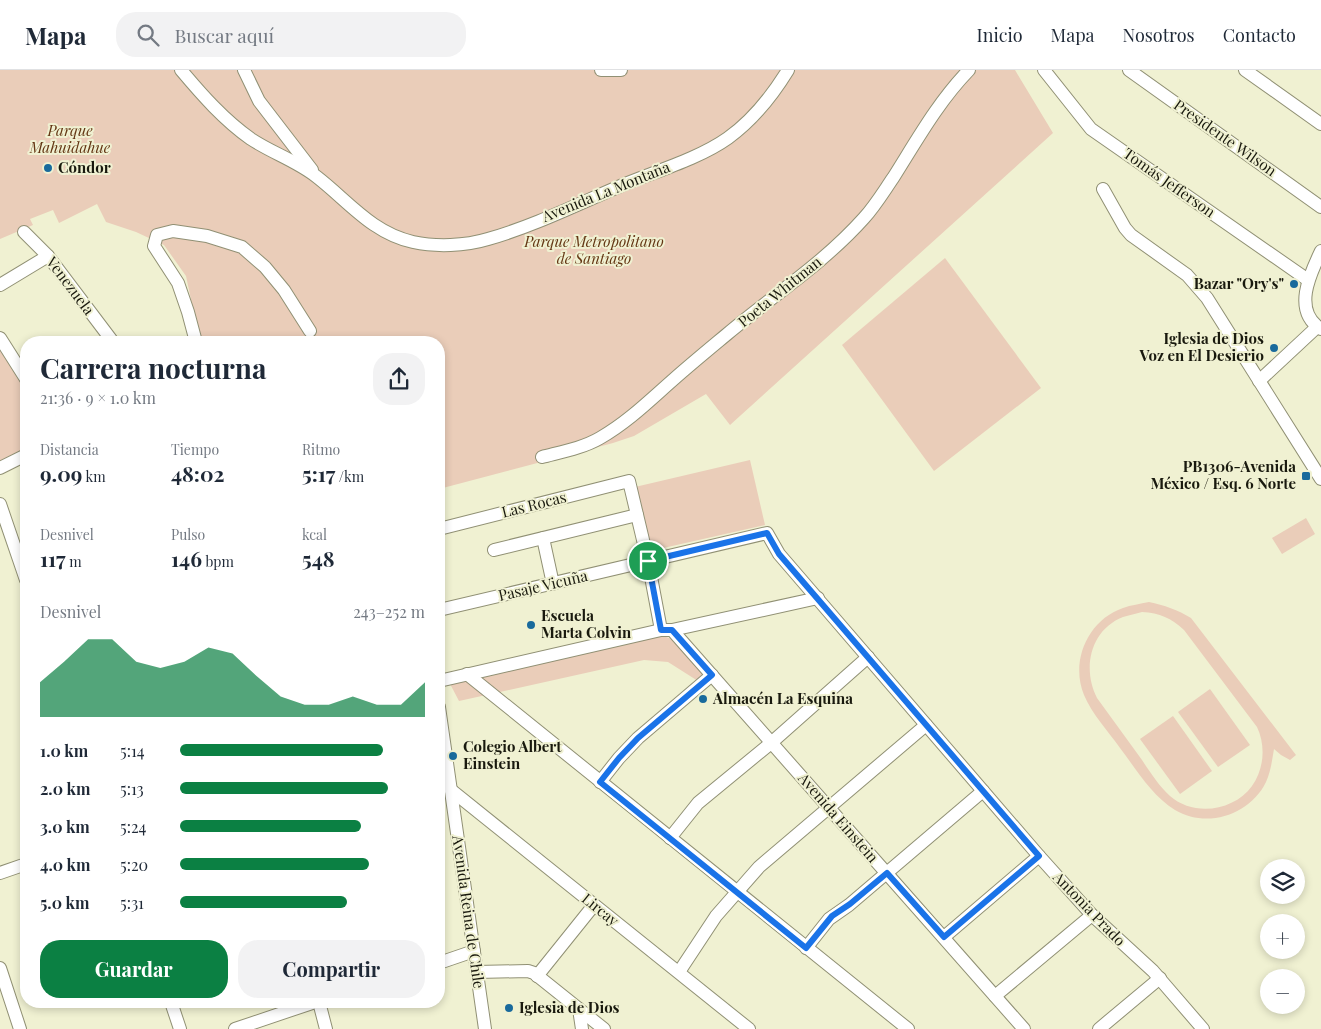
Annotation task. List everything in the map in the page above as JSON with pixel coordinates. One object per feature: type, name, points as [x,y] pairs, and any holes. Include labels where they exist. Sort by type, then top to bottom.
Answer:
[{"type":"street","name":"Avenida La Montaña","points":[[181,70],[207,100],[251,139],[316,176],[370,223],[385,232],[412,242],[439,245],[487,239],[531,223],[708,150],[732,135],[753,117],[788,70]]},
{"type":"street","points":[[244,70],[259,100],[316,176]]},
{"type":"street","points":[[601,70],[621,70]]},
{"type":"street","name":"Poeta Whitman","points":[[542,457],[591,442],[618,426],[646,406],[679,374],[736,327],[815,266],[865,217],[884,191],[936,109],[952,88],[970,70]]},
{"type":"street","name":"Tomás Jefferson","points":[[1044,70],[1091,129],[1308,280]]},
{"type":"street","name":"Presidente Wilson","points":[[1129,70],[1321,207]]},
{"type":"street","points":[[1245,70],[1321,124]]},
{"type":"street","points":[[1103,189],[1125,228],[1187,275],[1207,298],[1259,381],[1320,472]]},
{"type":"street","points":[[194,336],[178,283],[154,246],[157,235],[173,231],[182,232],[206,236],[242,247],[265,267],[284,290],[310,331]]},
{"type":"street","name":"Venezuela","points":[[24,232],[48,256],[108,336]]},
{"type":"street","points":[[1259,381],[1319,328],[1308,315],[1306,297],[1308,280],[1321,250]]},
{"type":"street","points":[[0,285],[48,256]]},
{"type":"street","points":[[0,338],[20,370]]},
{"type":"street","points":[[0,468],[20,458]]},
{"type":"street","name":"Las Rocas","points":[[445,528],[629,482],[637,516]]},
{"type":"street","points":[[0,504],[20,562]]},
{"type":"street","points":[[494,550],[637,516],[667,630]]},
{"type":"street","name":"Pasaje Vicuña","points":[[445,609],[767,533]]},
{"type":"street","name":"Antonia Prado","points":[[767,533],[779,554],[1039,856],[1092,915],[1160,978],[1203,1029]]},
{"type":"street","points":[[543,538],[553,584]]},
{"type":"street","points":[[445,679],[818,598]]},
{"type":"street","name":"Avenida Einstein","points":[[667,630],[712,675],[1024,1029]]},
{"type":"street","points":[[670,838],[698,803],[868,657]]},
{"type":"street","points":[[466,674],[908,1029]]},
{"type":"street","points":[[600,782],[638,738],[712,675]]},
{"type":"street","points":[[678,972],[707,928],[759,867],[926,725]]},
{"type":"street","name":"Avenida Reina de Chile","points":[[445,748],[485,1029]]},
{"type":"street","name":"Lircay","points":[[451,790],[749,1029]]},
{"type":"street","points":[[806,948],[832,916],[850,904],[983,791]]},
{"type":"street","points":[[944,937],[1039,856]]},
{"type":"street","points":[[0,873],[20,866]]},
{"type":"street","points":[[537,976],[594,905]]},
{"type":"street","points":[[995,996],[1092,915]]},
{"type":"street","points":[[445,961],[474,951]]},
{"type":"street","points":[[0,968],[20,1029]]},
{"type":"street","points":[[477,972],[528,971],[604,1029]]},
{"type":"street","points":[[1099,1029],[1160,978]]},
{"type":"street","points":[[173,1008],[180,1029]]},
{"type":"street","points":[[235,1029],[299,1008]]},
{"type":"street","points":[[319,1008],[326,1029]]},
{"type":"street","points":[[579,1009],[582,1029]]},
{"type":"green space","name":"Parque Metropolitano de Santiago","points":[[0,70],[1015,70],[1053,133],[730,425],[706,394],[634,436],[445,487],[445,336],[199,336],[186,276],[164,245],[136,232],[106,222],[97,204],[59,223],[53,210],[30,219],[33,225],[0,239]]},
{"type":"green space","points":[[945,258],[1041,388],[934,471],[842,345]]},
{"type":"green space","points":[[0,343],[20,375],[20,452],[0,464]]},
{"type":"green space","points":[[750,460],[765,525],[650,551],[635,487]]},
{"type":"green space","points":[[1306,518],[1315,534],[1282,554],[1272,538]]},
{"type":"green space","points":[[1149,602],[1165,606],[1191,618],[1296,755],[1290,760],[1274,749],[1268,778],[1259,793],[1250,803],[1226,816],[1200,818],[1187,816],[1167,804],[1138,773],[1096,716],[1084,695],[1079,669],[1085,643],[1092,632],[1100,622],[1111,614],[1126,607]],"holes":[[[1142,612],[1165,617],[1184,630],[1257,727],[1260,734],[1263,750],[1261,765],[1256,779],[1244,794],[1224,806],[1202,809],[1190,807],[1170,796],[1155,779],[1097,698],[1092,687],[1090,675],[1092,652],[1096,641],[1103,631],[1123,617]]]},
{"type":"green space","points":[[663,636],[672,639],[705,675],[698,681],[668,662],[644,660],[459,701],[448,680]]},
{"type":"green space","points":[[1210,689],[1250,745],[1218,767],[1178,712]]},
{"type":"green space","points":[[1173,716],[1212,771],[1180,794],[1140,739]]},
{"type":"place","name":"Cóndor","points":[[48,168]]},
{"type":"place","name":"Bazar \"Ory's\"","points":[[1294,284]]},
{"type":"place","name":"Iglesia de Dios Voz en El Desierio","points":[[1274,348]]},
{"type":"place","name":"PB1306-Avenida México / Esq. 6 Norte","points":[[1306,476]]},
{"type":"place","name":"Escuela Marta Colvin","points":[[531,625]]},
{"type":"place","name":"Almacén La Esquina","points":[[703,699]]},
{"type":"place","name":"Colegio Albert Einstein","points":[[453,756]]},
{"type":"place","name":"Iglesia de Dios","points":[[509,1008]]},
{"type":"route","points":[[767,533],[779,554],[1039,856],[944,937],[887,873],[844,909],[832,916],[806,948],[600,782],[638,738],[712,675],[672,630],[661,630],[648,561],[767,533]]},
{"type":"park label","name":"Parque Mahuidahue","points":[[70,140]]}]
